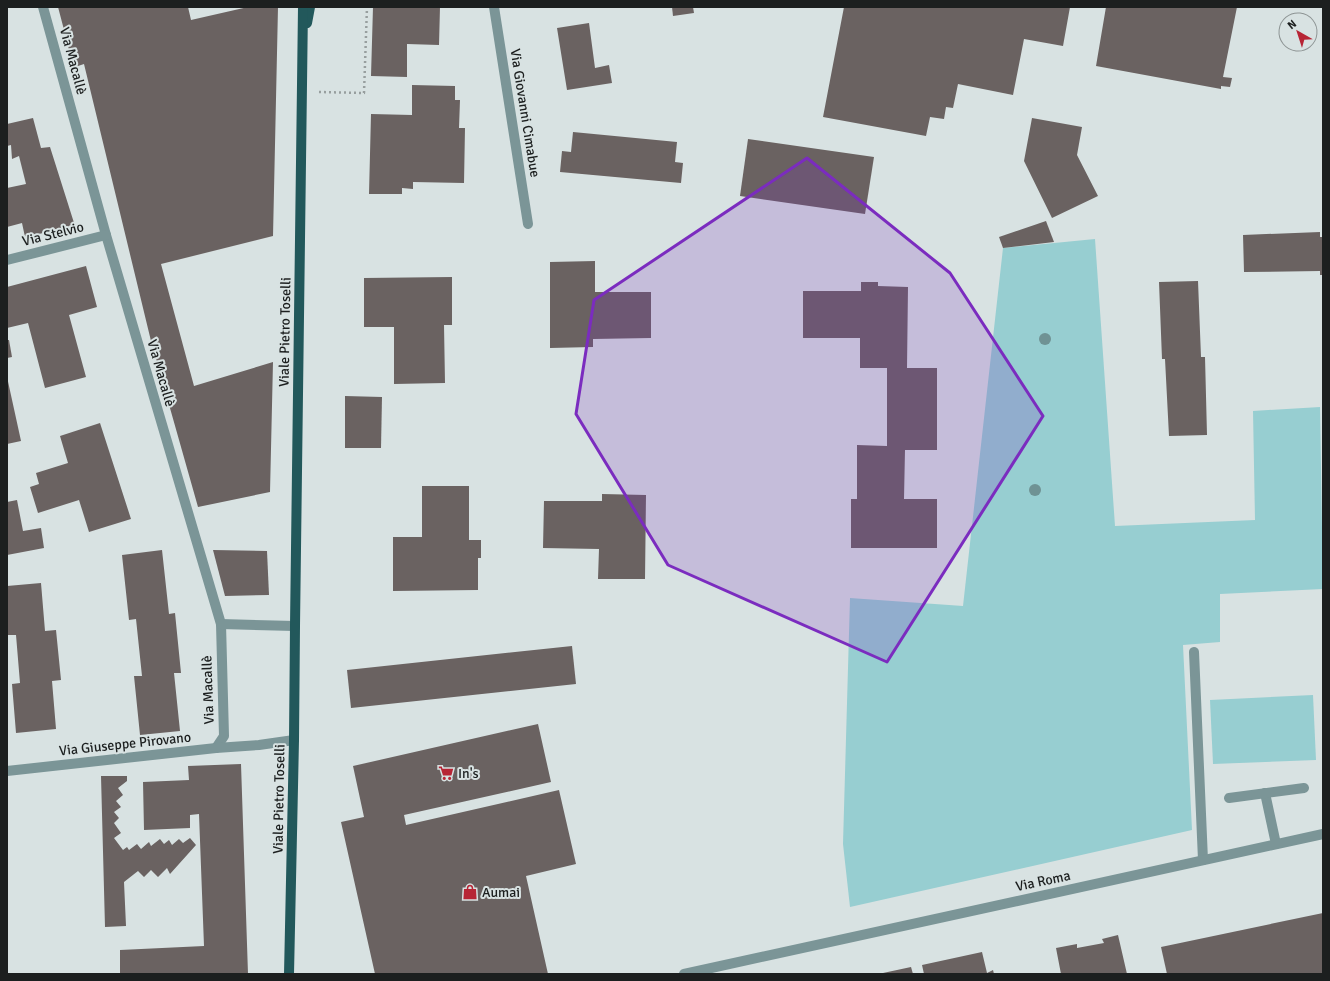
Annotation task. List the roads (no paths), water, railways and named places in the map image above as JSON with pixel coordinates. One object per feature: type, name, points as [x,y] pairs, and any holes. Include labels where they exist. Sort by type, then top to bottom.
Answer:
[{"type":"main road","name":"Viale Pietro Toselli","points":[[289,974],[294,740],[303,7]]},
{"type":"main road","name":"Viale Pietro Toselli","points":[[303,38],[310,7]]},
{"type":"street","name":"Via Macallè","points":[[43,7],[106,235],[221,624],[224,736],[216,748]]},
{"type":"street","name":"Via Giovanni Cimabue","points":[[494,7],[528,224]]},
{"type":"street","name":"Via Stelvio","points":[[7,260],[106,235]]},
{"type":"street","points":[[221,624],[295,626]]},
{"type":"street","points":[[1194,652],[1203,860]]},
{"type":"street","name":"Via Giuseppe Pirovano","points":[[7,771],[216,748],[259,745],[294,740]]},
{"type":"street","points":[[1229,798],[1304,788]]},
{"type":"street","points":[[1265,793],[1276,844]]},
{"type":"street","name":"Via Roma","points":[[684,974],[1323,834]]},
{"type":"place","name":"In's","points":[[446,773]]},
{"type":"place","name":"Aumai","points":[[470,892]]}]
